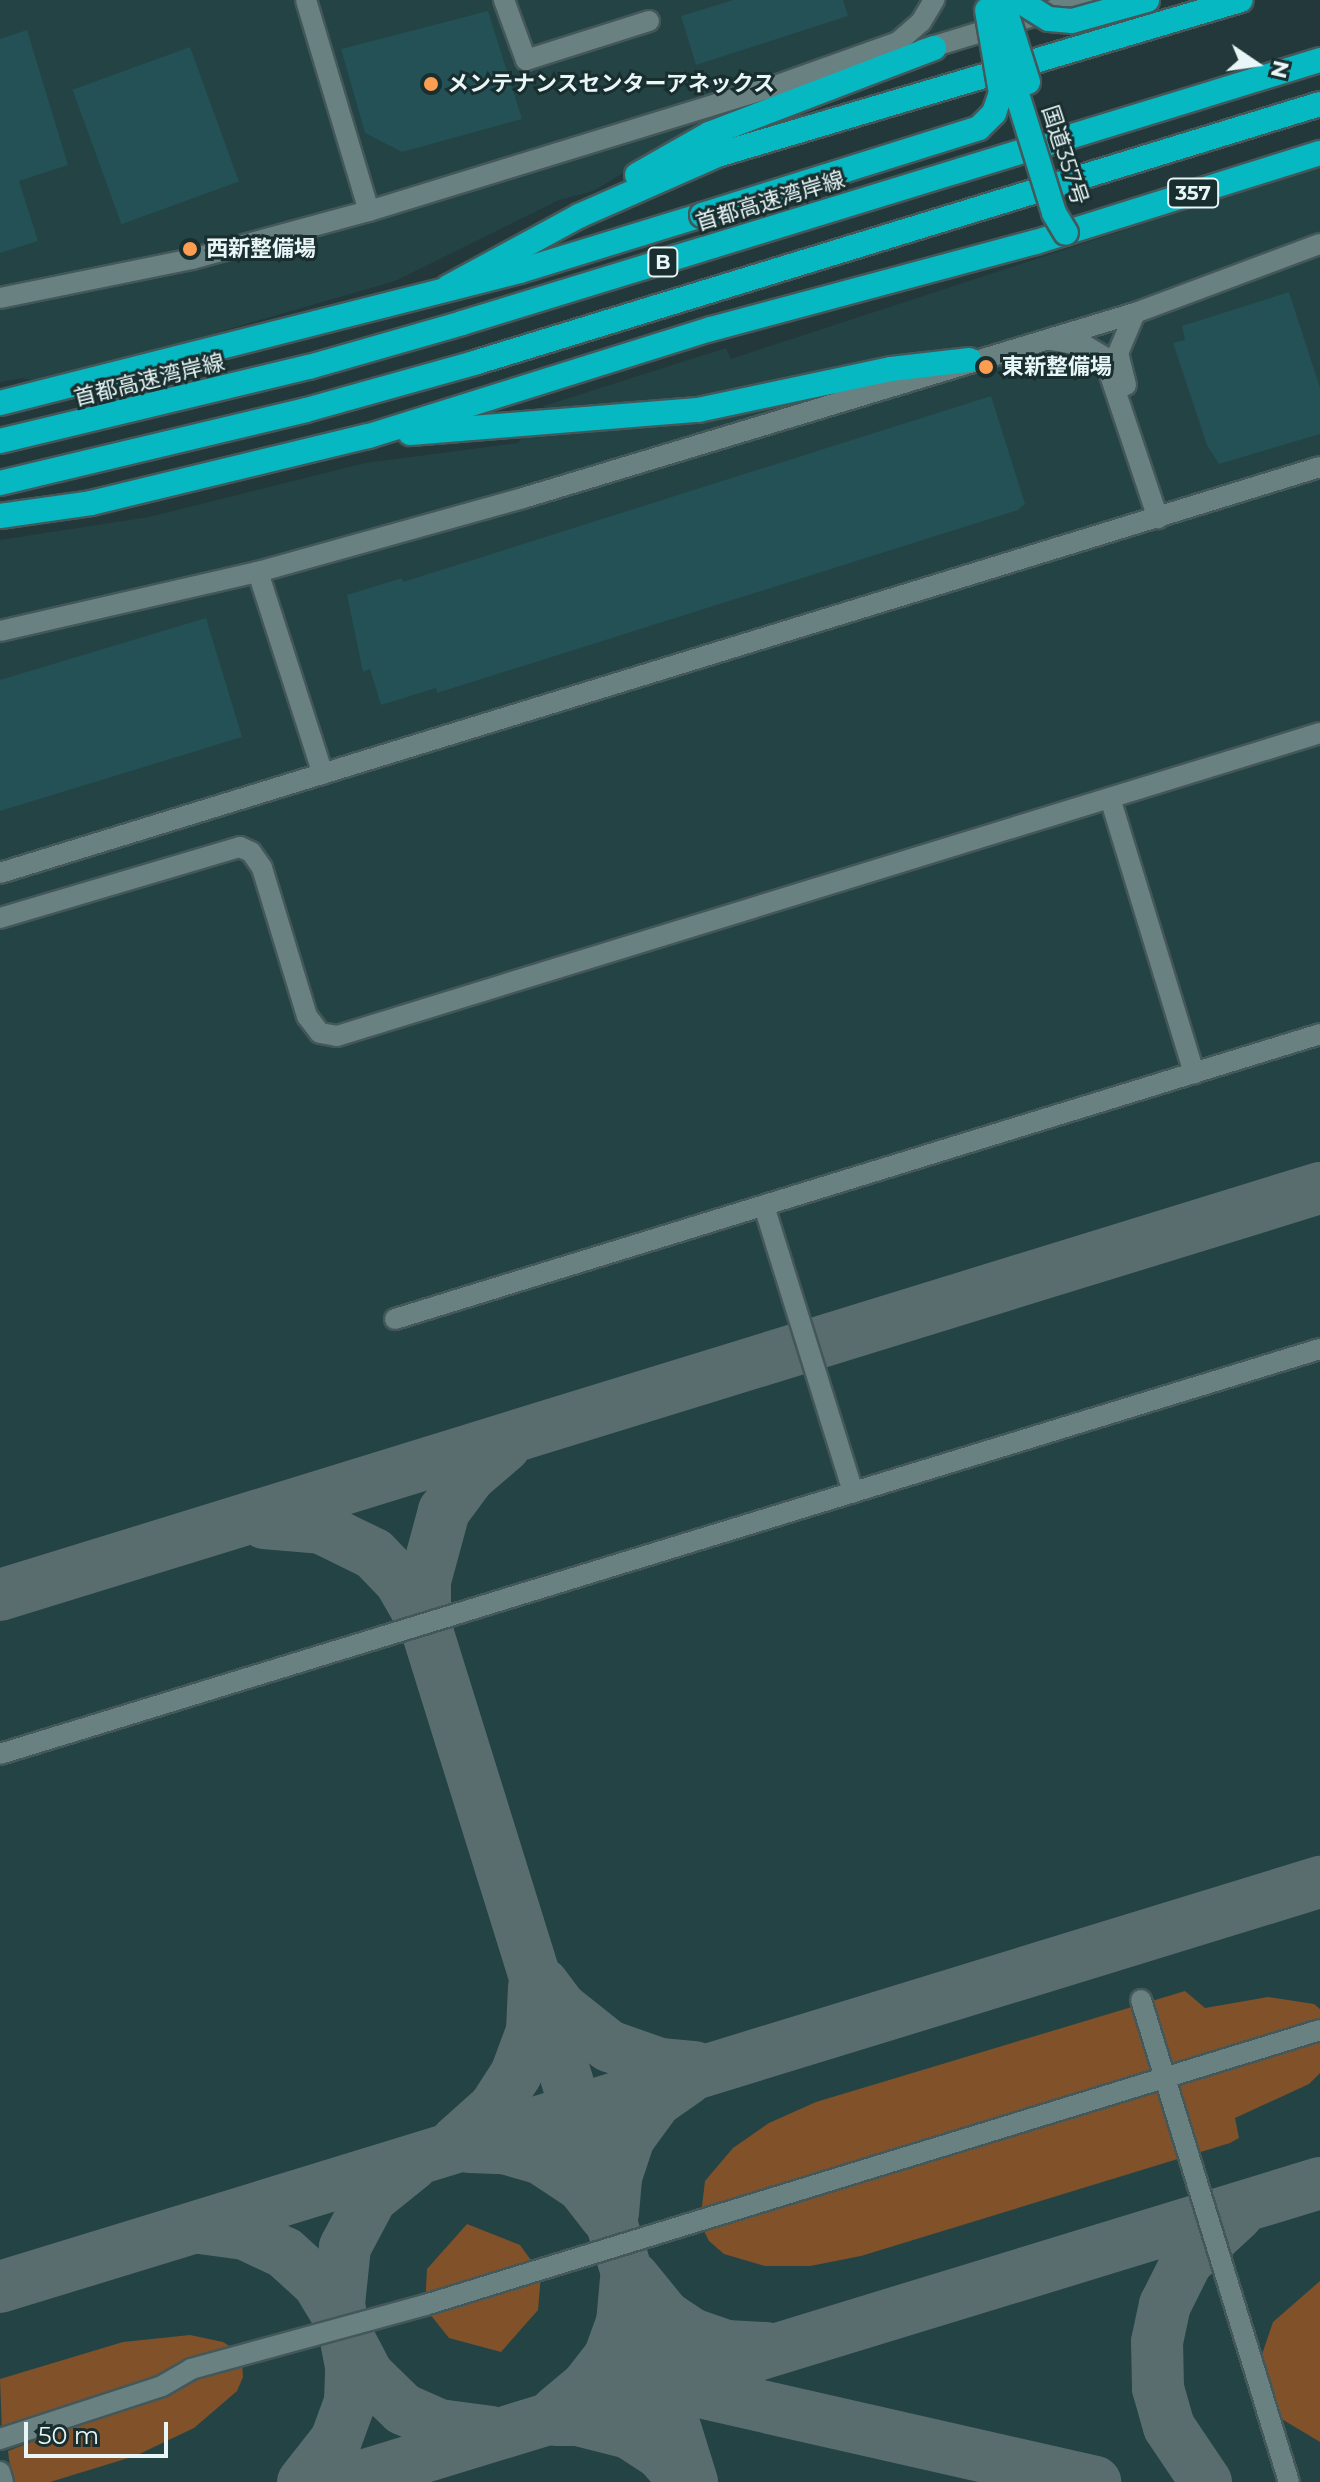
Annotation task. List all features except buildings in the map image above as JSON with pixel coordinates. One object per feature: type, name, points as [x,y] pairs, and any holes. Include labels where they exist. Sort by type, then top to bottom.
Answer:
[{"type":"highway","points":[[1018,0],[1049,19],[1072,21],[1147,0]]},
{"type":"highway","points":[[448,287],[579,216],[717,155],[1241,0]]},
{"type":"highway","points":[[0,403],[288,333],[448,287],[520,271],[979,128],[994,113],[1001,93],[991,3]]},
{"type":"highway","name":"国道357号","points":[[991,3],[1067,208],[1066,233]]},
{"type":"highway","points":[[579,216],[613,188],[709,134],[934,48]]},
{"type":"highway","name":"首都高速湾岸線","points":[[0,441],[309,367],[462,323],[1320,60]]},
{"type":"highway","name":"B","points":[[0,483],[306,410],[474,363],[1320,104]]},
{"type":"highway","name":"357","points":[[1066,233],[1320,153]]},
{"type":"highway","points":[[0,516],[91,503],[369,436],[852,289],[1066,233]]},
{"type":"highway","points":[[369,436],[674,413],[891,369],[969,360]]},
{"type":"street","points":[[306,0],[369,211]]},
{"type":"street","points":[[504,0],[526,60],[649,21]]},
{"type":"street","points":[[0,298],[192,259],[369,211],[778,85],[898,42],[921,22],[934,0]]},
{"type":"street","points":[[778,85],[934,48],[1086,0]]},
{"type":"street","points":[[0,631],[258,572],[523,498],[969,360],[1135,313],[1320,244]]},
{"type":"street","points":[[1135,313],[1118,353],[1163,516]]},
{"type":"street","points":[[1043,339],[1070,341],[1104,357],[1163,516]]},
{"type":"street","points":[[0,873],[1320,467]]},
{"type":"street","points":[[258,572],[323,774]]},
{"type":"street","points":[[0,918],[240,847],[251,852],[262,868],[307,1016],[320,1033],[337,1036],[1320,733]]},
{"type":"street","points":[[1110,798],[1194,1073]]},
{"type":"street","points":[[395,1319],[1320,1034]]},
{"type":"street","points":[[764,1206],[853,1492]]},
{"type":"street","points":[[0,1754],[1320,1349]]},
{"type":"street","points":[[1141,2000],[1168,2077],[1289,2482]]},
{"type":"street","points":[[0,2439],[162,2386],[191,2369],[425,2305],[1320,2030]]},
{"type":"street","points":[[0,2472],[3,2482]]},
{"type":"shaded area","points":[[0,0],[1107,0],[978,44],[756,108],[659,152],[593,191],[559,200],[395,281],[42,383],[23,378],[0,382]]},
{"type":"shaded area","points":[[1320,166],[1320,2482],[0,2482],[0,540],[149,517],[365,463],[518,443],[544,406],[726,348],[731,359]]},
{"type":"shaded area","points":[[1185,1991],[1205,2008],[1268,1997],[1314,2004],[1320,2009],[1320,2073],[1309,2084],[1235,2118],[1239,2138],[1230,2143],[861,2256],[810,2266],[765,2266],[724,2254],[709,2241],[700,2223],[705,2181],[733,2148],[769,2123],[816,2102]]},
{"type":"shaded area","points":[[467,2224],[520,2245],[541,2274],[538,2310],[501,2352],[449,2338],[425,2308],[427,2269]]},
{"type":"shaded area","points":[[1320,2281],[1320,2442],[1280,2418],[1259,2363],[1273,2322]]},
{"type":"shaded area","points":[[190,2335],[223,2342],[236,2350],[179,2363],[161,2380],[2,2432],[0,2379],[123,2342]]},
{"type":"shaded area","points":[[242,2361],[243,2377],[237,2391],[194,2428],[135,2456],[50,2482],[12,2482],[8,2451]]},
{"type":"taxiway","points":[[0,1595],[1320,1188]]},
{"type":"taxiway","points":[[505,1446],[470,1476],[444,1511],[425,1581],[425,1624],[692,2482]]},
{"type":"taxiway","points":[[264,1523],[321,1528],[374,1554],[400,1581],[427,1628]]},
{"type":"taxiway","points":[[0,2287],[1320,1882]]},
{"type":"taxiway","points":[[543,1984],[561,2008],[609,2046],[660,2064],[695,2067]]},
{"type":"taxiway","points":[[456,2142],[494,2108],[516,2074],[532,2031],[534,1987]]},
{"type":"taxiway","points":[[613,2213],[616,2177],[629,2138],[656,2101],[687,2079]]},
{"type":"taxiway","points":[[470,2147],[504,2148],[540,2158],[582,2186],[606,2217]]},
{"type":"taxiway","points":[[303,2482],[336,2440],[350,2402],[351,2366],[339,2304],[345,2247],[371,2198],[412,2165]]},
{"type":"taxiway","points":[[342,2482],[1320,2183]]},
{"type":"taxiway","points":[[1206,2482],[1169,2427],[1158,2388],[1157,2342],[1165,2305],[1187,2261],[1237,2215]]},
{"type":"taxiway","points":[[200,2228],[245,2234],[285,2253],[318,2283],[344,2326]]},
{"type":"taxiway","points":[[634,2278],[665,2316],[692,2334],[726,2346],[766,2348]]},
{"type":"taxiway","points":[[556,2412],[586,2387],[609,2358],[622,2323],[626,2279]]},
{"type":"taxiway","points":[[348,2337],[368,2375],[403,2409],[439,2425],[492,2432]]},
{"type":"taxiway","points":[[673,2386],[1095,2482]]},
{"type":"taxiway","points":[[556,2420],[578,2420],[629,2433],[661,2454],[685,2482]]},
{"type":"place","name":"メンテナンスセンターアネックス","points":[[431,84]]},
{"type":"place","name":"西新整備場","points":[[190,249]]},
{"type":"place","name":"東新整備場","points":[[986,367]]}]
